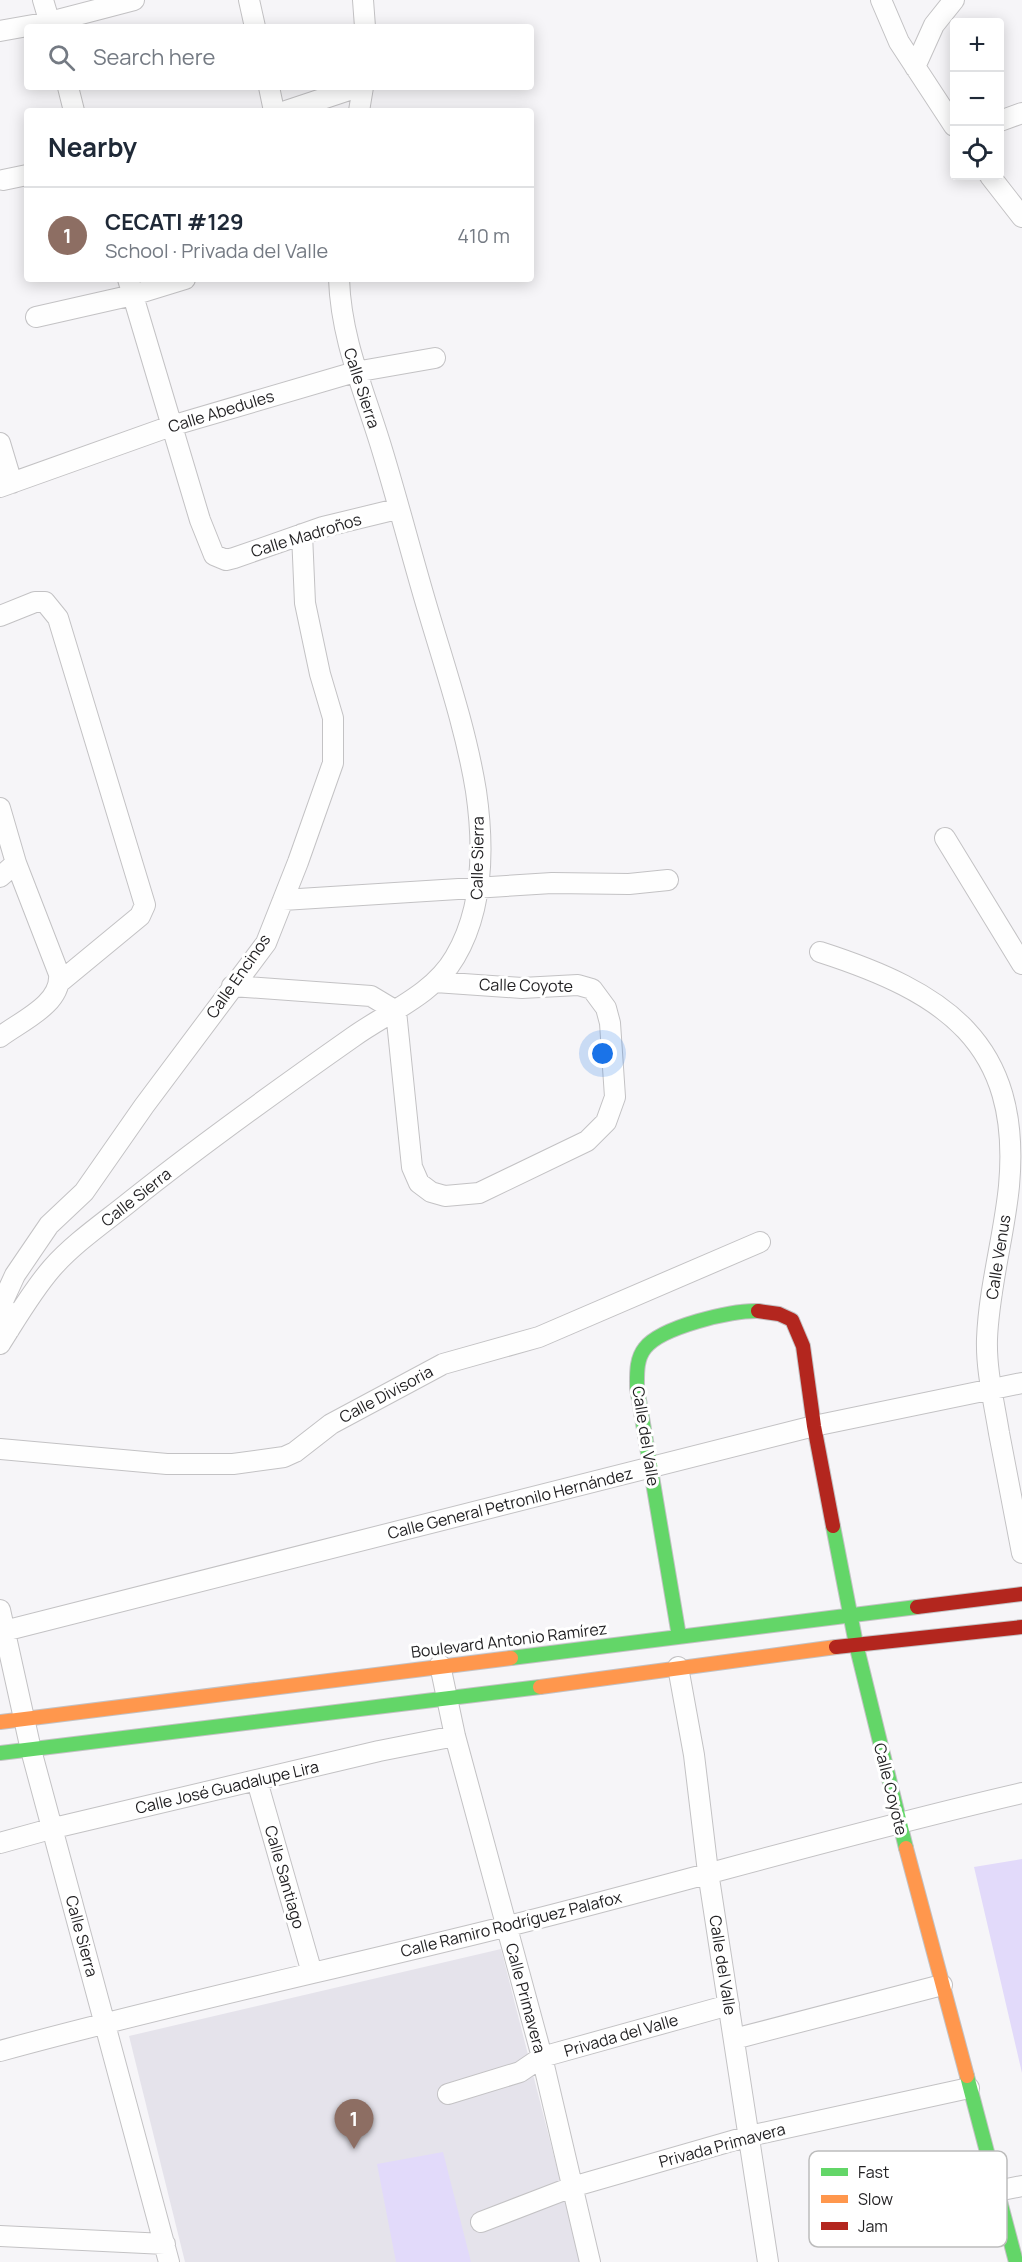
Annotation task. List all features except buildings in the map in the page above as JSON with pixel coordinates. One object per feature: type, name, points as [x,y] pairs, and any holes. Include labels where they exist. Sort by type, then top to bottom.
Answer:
[{"type":"main road","name":"Calle del Valle","points":[[680,1636],[637,1388],[637,1367],[645,1347],[672,1331],[730,1312],[766,1311],[784,1316]]},
{"type":"main road","name":"Calle Coyote","points":[[784,1316],[795,1324],[803,1346],[814,1426],[849,1614],[898,1821],[986,2151]]},
{"type":"main road","name":"Boulevard Antonio Ramírez","points":[[0,1722],[440,1665],[1022,1594]]},
{"type":"main road","points":[[0,1753],[448,1700],[856,1644],[1022,1627]]},
{"type":"main road","name":"Calle Coyote","points":[[1007,2228],[1016,2262]]},
{"type":"street","points":[[43,0],[50,24]]},
{"type":"street","points":[[53,24],[134,0]]},
{"type":"street","points":[[249,0],[254,24]]},
{"type":"street","points":[[363,0],[365,24]]},
{"type":"street","points":[[881,0],[891,26],[950,120]]},
{"type":"street","points":[[915,67],[934,25],[954,0]]},
{"type":"street","points":[[0,31],[24,28]]},
{"type":"street","points":[[69,90],[73,108]]},
{"type":"street","points":[[270,90],[273,108]]},
{"type":"street","points":[[295,108],[349,90]]},
{"type":"street","points":[[360,108],[363,90]]},
{"type":"street","points":[[1004,119],[1022,113]]},
{"type":"street","points":[[3,180],[24,176]]},
{"type":"street","points":[[993,180],[1022,218]]},
{"type":"street","points":[[36,317],[131,287],[165,282]]},
{"type":"street","name":"Calle Sierra","points":[[4,1337],[52,1269],[79,1243],[166,1173],[355,1036],[396,1011],[435,982],[454,959],[476,912],[479,888],[477,798],[473,771],[449,679],[397,509],[380,444],[355,372],[342,319],[339,282]]},
{"type":"street","points":[[131,287],[171,426]]},
{"type":"street","name":"Calle Abedules","points":[[6,485],[171,426],[355,372],[435,358]]},
{"type":"street","name":"Calle Madroños","points":[[171,426],[200,520],[216,557],[226,560],[234,558],[302,534],[397,509]]},
{"type":"street","points":[[0,443],[6,485]]},
{"type":"street","name":"Calle Encinos","points":[[4,1337],[3,1301],[15,1275],[49,1225],[84,1192],[232,986],[266,943],[283,900],[333,763],[333,718],[320,674],[305,603],[302,534]]},
{"type":"street","points":[[0,616],[35,602],[45,602],[58,618],[145,905],[140,916],[60,982],[51,1000],[0,1037]]},
{"type":"street","points":[[0,808],[16,863],[59,974],[60,982]]},
{"type":"street","points":[[945,838],[1022,964]]},
{"type":"street","points":[[0,877],[16,863]]},
{"type":"street","points":[[283,900],[552,883],[629,884],[668,880]]},
{"type":"street","name":"Calle Venus","points":[[820,952],[882,973],[917,991],[975,1039],[996,1070],[1010,1136],[1009,1184],[989,1312],[987,1342],[992,1391],[1022,1553]]},
{"type":"street","name":"Calle Coyote","points":[[396,1011],[412,1167],[419,1183],[431,1192],[445,1196],[479,1193],[587,1141],[606,1122],[615,1097],[610,1023],[606,1008],[592,989],[578,985],[522,988],[435,982]]},
{"type":"street","points":[[232,986],[371,996],[396,1011]]},
{"type":"street","name":"Calle Divisoria","points":[[0,1449],[167,1464],[233,1464],[284,1457],[295,1452],[331,1424],[443,1364],[538,1336],[760,1242]]},
{"type":"street","name":"Calle General Petronilo Hernández","points":[[2,1631],[814,1426],[1022,1383]]},
{"type":"street","name":"Calle Sierra","points":[[0,1610],[2,1631],[31,1750],[54,1827],[167,2253]]},
{"type":"street","name":"Calle Primavera","points":[[440,1665],[455,1736],[542,2057],[590,2262]]},
{"type":"street","name":"Calle del Valle","points":[[678,1667],[694,1755],[708,1872],[768,2262]]},
{"type":"street","name":"Calle José Guadalupe Lira","points":[[0,1843],[54,1827],[379,1751],[455,1736]]},
{"type":"street","name":"Calle Santiago","points":[[257,1781],[312,1973]]},
{"type":"street","name":"Calle Ramiro Rodríguez Palafox","points":[[0,2051],[105,2022],[507,1926],[898,1821],[1022,1793]]},
{"type":"street","points":[[734,2038],[942,1985]]},
{"type":"street","name":"Privada del Valle","points":[[448,2094],[519,2072],[542,2057],[729,2005]]},
{"type":"street","name":"Privada Primavera","points":[[481,2222],[572,2187],[749,2136],[969,2088]]},
{"type":"street","points":[[1007,2189],[1022,2186]]},
{"type":"street","points":[[0,2236],[167,2253]]},
{"type":"shaded area","points":[[1022,1859],[1022,2073],[974,1867]]},
{"type":"shaded area","points":[[501,1949],[581,2262],[185,2262],[129,2036]]},
{"type":"shaded area","points":[[443,2152],[471,2262],[396,2262],[377,2164]]},
{"type":"traffic: fast","points":[[679,1636],[637,1388],[639,1362],[645,1348],[653,1340],[666,1333],[698,1321],[732,1313],[758,1311]]},
{"type":"traffic: fast","points":[[833,1526],[856,1644],[906,1848]]},
{"type":"traffic: fast","points":[[511,1658],[917,1607]]},
{"type":"traffic: fast","points":[[0,1753],[540,1687]]},
{"type":"traffic: fast","points":[[967,2076],[987,2151]]},
{"type":"traffic: fast","points":[[1007,2228],[1016,2262]]},
{"type":"traffic: slow","points":[[540,1687],[836,1647]]},
{"type":"traffic: slow","points":[[0,1722],[511,1658]]},
{"type":"traffic: slow","points":[[906,1848],[967,2076]]},
{"type":"traffic: jam","points":[[758,1311],[779,1314],[792,1320],[803,1346],[814,1426],[833,1526]]},
{"type":"traffic: jam","points":[[917,1607],[1022,1594]]},
{"type":"traffic: jam","points":[[836,1647],[1022,1627]]},
{"type":"place","name":"CECATI #129","points":[[354,2149]]}]
